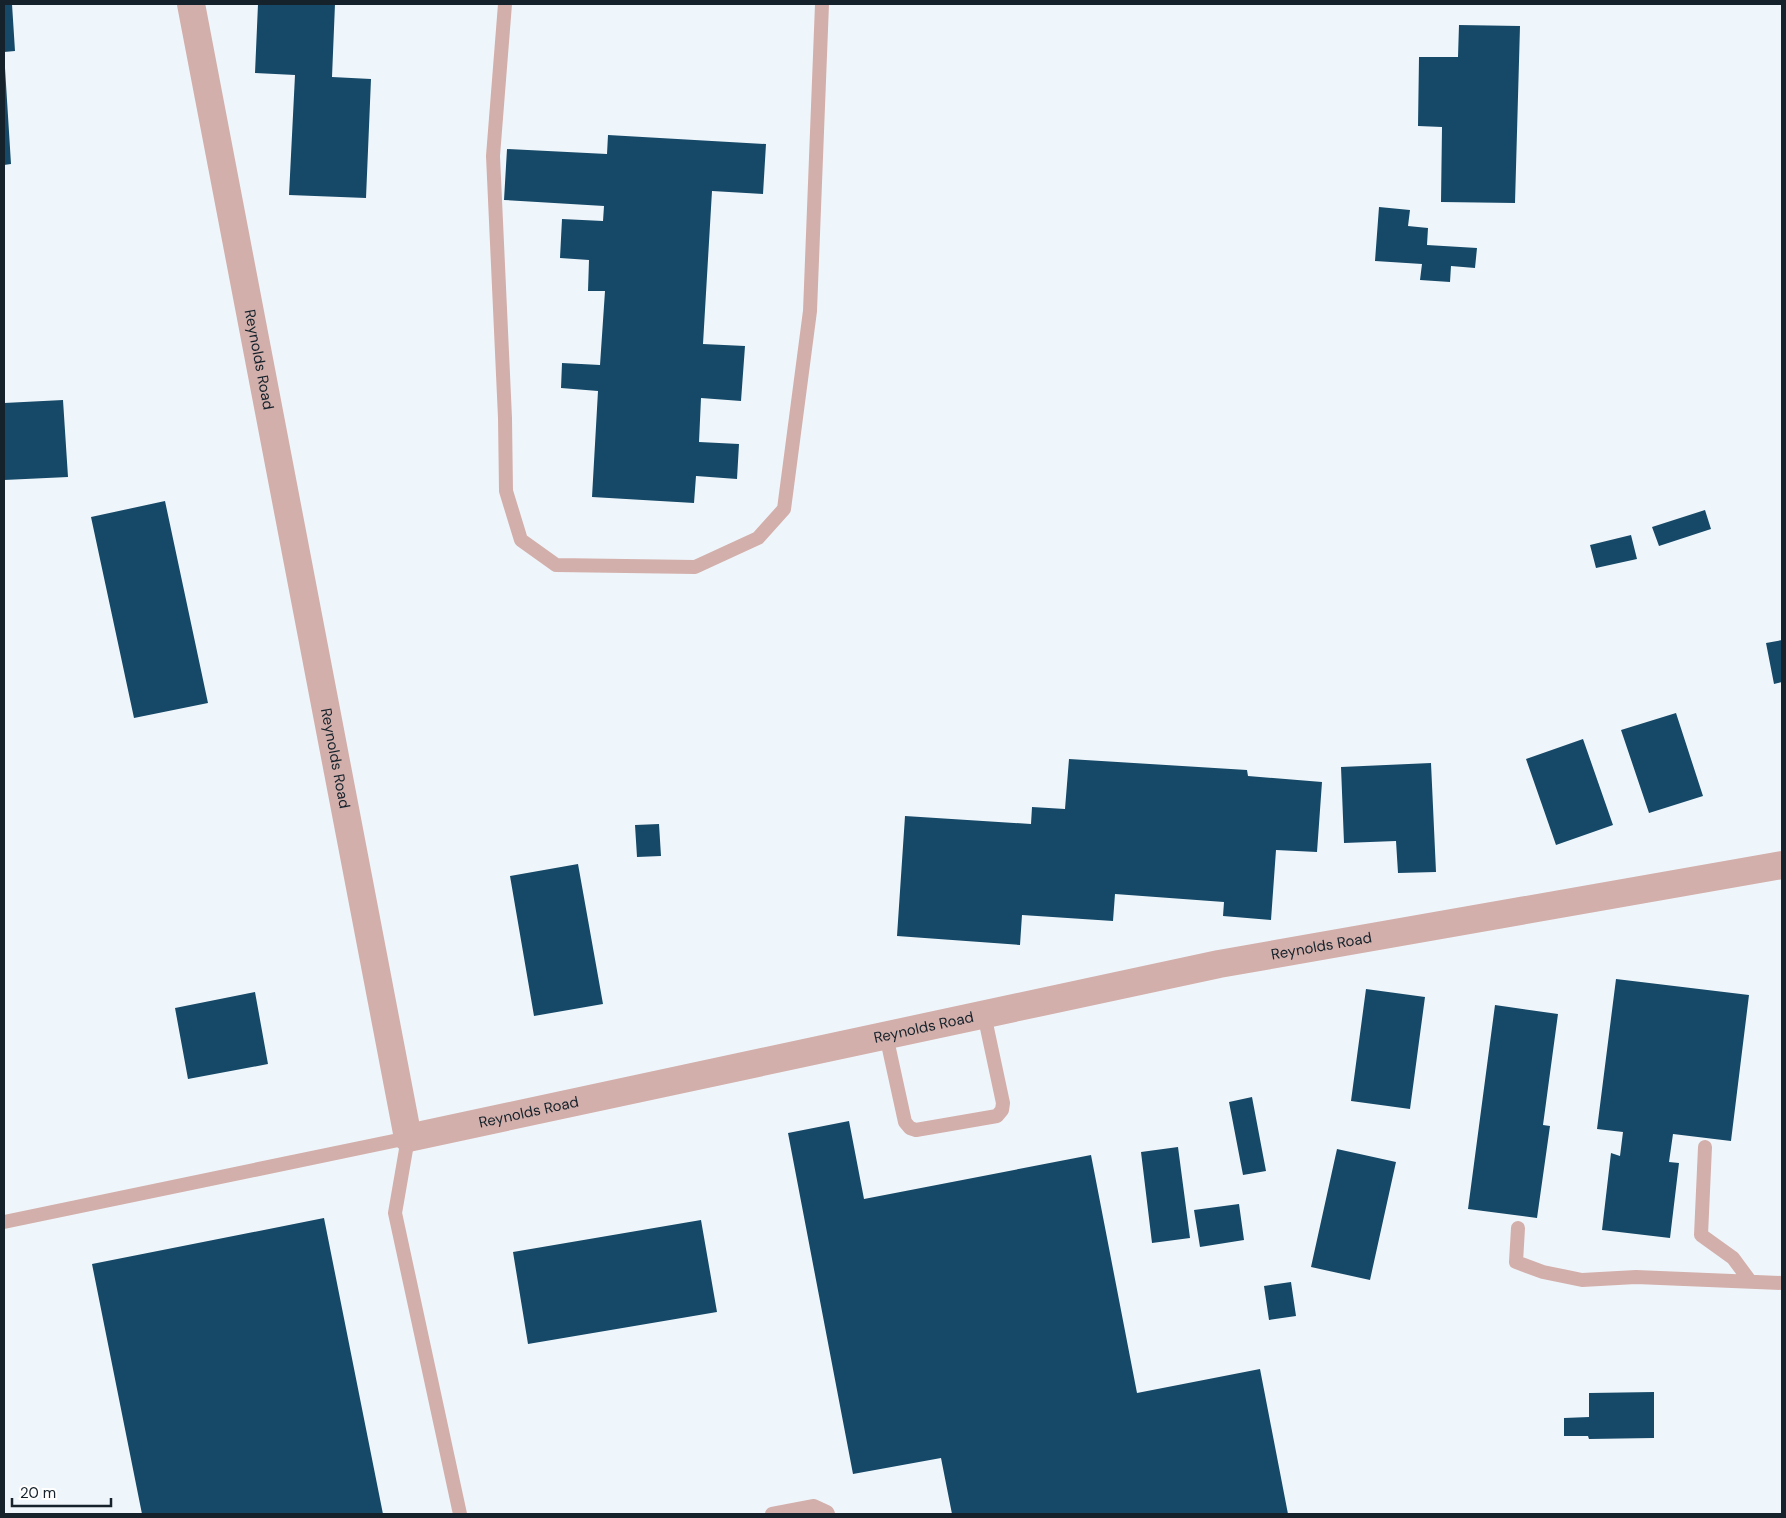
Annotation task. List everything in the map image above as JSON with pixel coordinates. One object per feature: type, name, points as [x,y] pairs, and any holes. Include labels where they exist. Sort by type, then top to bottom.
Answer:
[{"type":"street","name":"Reynolds Road","points":[[191,4],[408,1138],[1219,964],[1782,865]]},
{"type":"lane","points":[[505,4],[493,156],[506,491],[521,540],[556,565],[695,567],[758,538],[784,509],[810,311],[822,4]]},
{"type":"lane","points":[[886,1035],[905,1122],[910,1128],[916,1130],[997,1116],[1002,1110],[1003,1103],[984,1014]]},
{"type":"lane","points":[[4,1222],[408,1138],[395,1213],[460,1514]]},
{"type":"lane","points":[[1704,1147],[1701,1235],[1733,1258],[1750,1281]]},
{"type":"lane","points":[[1518,1228],[1516,1262],[1543,1272],[1582,1280],[1636,1277],[1782,1284]]},
{"type":"lane","points":[[772,1514],[814,1506],[828,1514]]},
{"type":"building","points":[[12,4],[15,51],[4,52],[4,5]]},
{"type":"building","points":[[258,4],[335,4],[332,77],[371,79],[366,198],[289,195],[295,75],[255,73]]},
{"type":"building","points":[[1459,25],[1520,26],[1515,203],[1441,202],[1442,127],[1418,126],[1419,57],[1458,57]]},
{"type":"building","points":[[4,68],[11,164],[4,165]]},
{"type":"building","points":[[608,135],[766,144],[763,194],[712,191],[703,344],[745,346],[741,401],[701,398],[699,442],[739,444],[737,479],[696,476],[694,503],[592,497],[598,391],[561,388],[562,363],[600,365],[605,291],[588,291],[589,260],[560,258],[562,219],[603,221],[604,206],[504,200],[507,149],[607,154]]},
{"type":"building","points":[[1379,207],[1410,210],[1408,226],[1428,228],[1427,245],[1477,248],[1475,268],[1451,266],[1450,282],[1420,280],[1422,264],[1375,261]]},
{"type":"building","points":[[63,400],[68,477],[4,480],[4,403]]},
{"type":"building","points":[[165,501],[208,703],[134,718],[91,517]]},
{"type":"building","points":[[1705,510],[1711,529],[1659,546],[1652,527]]},
{"type":"building","points":[[1631,535],[1637,559],[1596,568],[1590,545]]},
{"type":"building","points":[[1782,640],[1782,682],[1774,684],[1766,643]]},
{"type":"building","points":[[1676,713],[1703,796],[1649,813],[1621,730]]},
{"type":"building","points":[[1583,739],[1613,825],[1556,845],[1526,759]]},
{"type":"building","points":[[1069,759],[1247,770],[1248,776],[1322,782],[1317,852],[1276,850],[1271,920],[1223,916],[1224,902],[1115,894],[1113,921],[1022,915],[1020,945],[897,936],[905,816],[1031,824],[1032,807],[1065,809]]},
{"type":"building","points":[[1431,763],[1436,872],[1398,873],[1396,841],[1344,843],[1341,767]]},
{"type":"building","points":[[659,824],[661,856],[637,857],[635,825]]},
{"type":"building","points":[[578,864],[603,1004],[534,1016],[510,876]]},
{"type":"building","points":[[1616,979],[1749,995],[1731,1141],[1673,1134],[1669,1162],[1679,1163],[1670,1238],[1602,1230],[1611,1153],[1620,1156],[1623,1132],[1597,1129]]},
{"type":"building","points":[[1366,989],[1425,997],[1410,1109],[1351,1101]]},
{"type":"building","points":[[255,992],[268,1064],[188,1079],[175,1008]]},
{"type":"building","points":[[1495,1005],[1558,1014],[1543,1125],[1550,1126],[1537,1218],[1468,1209]]},
{"type":"building","points":[[1252,1097],[1266,1171],[1243,1175],[1229,1102]]},
{"type":"building","points":[[849,1121],[864,1199],[1091,1155],[1137,1393],[1260,1369],[1288,1514],[952,1514],[941,1458],[853,1474],[788,1133]]},
{"type":"building","points":[[1178,1147],[1190,1238],[1152,1243],[1141,1152]]},
{"type":"building","points":[[1337,1149],[1396,1162],[1370,1280],[1311,1267]]},
{"type":"building","points":[[1239,1204],[1244,1240],[1200,1247],[1194,1210]]},
{"type":"building","points":[[324,1218],[383,1514],[142,1514],[92,1264]]},
{"type":"building","points":[[701,1220],[717,1312],[528,1344],[513,1252]]},
{"type":"building","points":[[1291,1282],[1296,1316],[1269,1320],[1264,1286]]},
{"type":"building","points":[[1654,1392],[1654,1438],[1589,1439],[1588,1436],[1564,1436],[1564,1418],[1589,1417],[1589,1393]]}]
